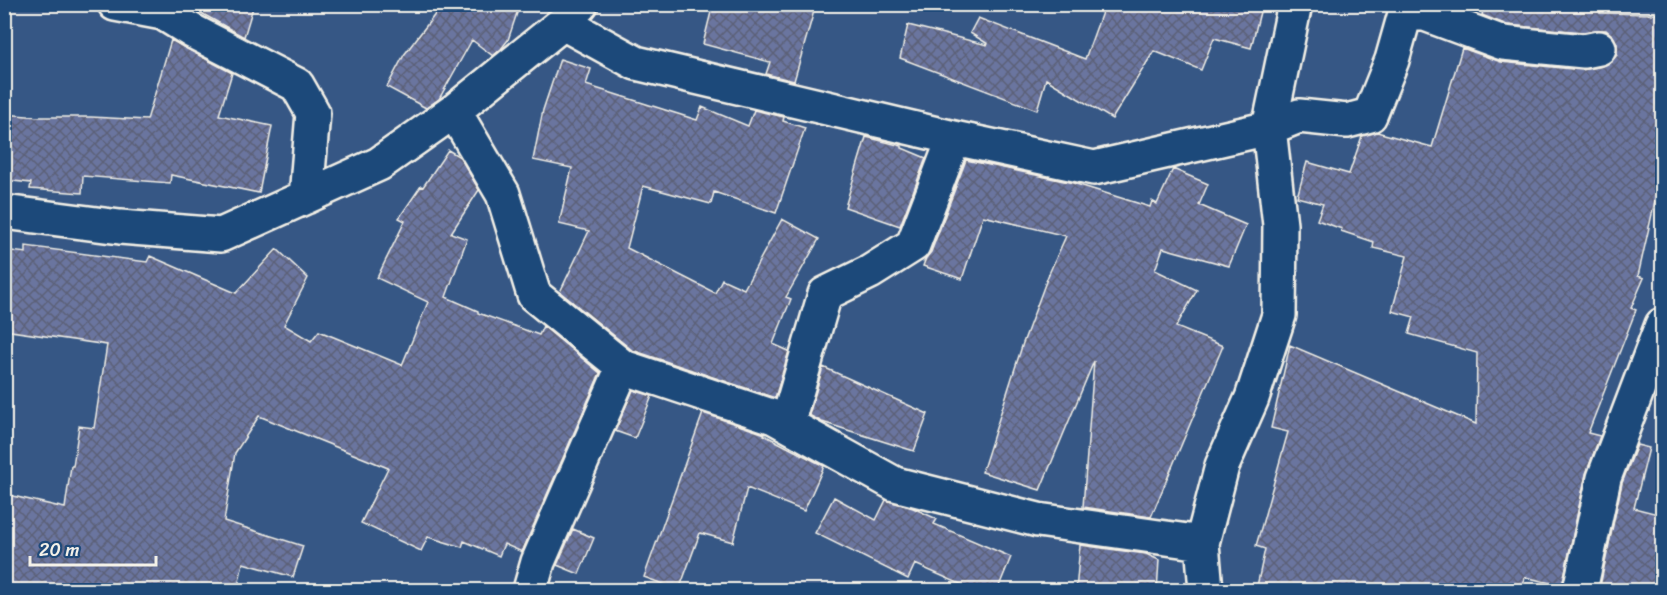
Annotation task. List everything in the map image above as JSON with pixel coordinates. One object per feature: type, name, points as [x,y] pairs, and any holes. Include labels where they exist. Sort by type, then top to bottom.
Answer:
[{"type":"street","points":[[115,4],[163,13],[192,31],[297,85],[313,113],[306,197]]},
{"type":"street","points":[[1206,591],[1202,543],[1222,466],[1252,398],[1279,315],[1280,225],[1269,128],[1295,4]]},
{"type":"street","points":[[4,212],[220,235],[379,164],[454,111],[572,14],[636,63],[954,138],[1094,168],[1269,128],[1299,117],[1347,122],[1370,115],[1392,60],[1405,14],[1425,14],[1503,43],[1584,51],[1599,48]]},
{"type":"street","points":[[454,111],[503,194],[534,295],[623,367],[774,417],[896,484],[1038,520],[1202,543]]},
{"type":"street","points":[[774,417],[789,417],[825,294],[870,272],[913,244],[954,138]]},
{"type":"street","points":[[1580,591],[1604,478],[1662,325]]},
{"type":"street","points":[[530,591],[538,562],[623,367]]},
{"type":"building","points":[[185,4],[254,4],[244,37]]},
{"type":"building","points":[[425,4],[520,4],[508,40],[501,49],[493,56],[472,40],[439,99],[426,108],[387,87],[404,55],[436,13]]},
{"type":"building","points":[[713,4],[816,4],[794,81],[766,74],[770,62],[703,44]]},
{"type":"building","points":[[1105,4],[1262,4],[1251,48],[1214,38],[1201,70],[1154,51],[1112,119],[1046,79],[1037,110],[900,58],[908,25],[987,45],[970,33],[978,18],[1085,59]]},
{"type":"building","points":[[1484,4],[1602,4],[1600,13],[1662,14],[1662,95],[1657,164],[1662,166],[1662,170],[1638,276],[1644,278],[1631,308],[1636,310],[1588,433],[1600,436],[1586,474],[1562,586],[1525,577],[1522,591],[1256,591],[1265,549],[1256,546],[1288,432],[1271,428],[1290,345],[1476,424],[1477,353],[1409,334],[1414,317],[1392,311],[1407,256],[1373,248],[1374,242],[1317,220],[1323,204],[1297,197],[1307,162],[1349,174],[1362,136],[1377,132],[1432,147],[1462,48],[1501,62],[1582,70],[1603,66],[1617,55],[1617,44],[1606,30],[1583,32],[1507,25],[1482,15]]},
{"type":"building","points":[[171,40],[232,73],[219,115],[272,126],[259,193],[171,175],[170,183],[83,176],[82,193],[30,189],[31,183],[4,180],[4,114],[147,120]]},
{"type":"building","points":[[560,59],[591,69],[586,85],[697,120],[702,107],[748,126],[754,110],[784,117],[783,121],[805,128],[776,213],[714,192],[711,204],[643,186],[627,248],[715,293],[722,279],[744,289],[782,219],[819,239],[786,297],[791,299],[773,344],[789,351],[775,398],[632,350],[560,292],[589,231],[559,224],[572,168],[533,160],[543,110]]},
{"type":"building","points":[[866,137],[902,146],[926,158],[900,226],[845,207]]},
{"type":"building","points":[[448,150],[460,157],[479,190],[451,233],[467,239],[446,297],[478,313],[539,335],[543,326],[600,373],[522,552],[504,544],[499,556],[464,541],[462,547],[428,537],[421,551],[361,523],[388,468],[259,416],[235,453],[224,521],[303,546],[293,577],[243,563],[237,591],[4,591],[4,494],[65,508],[79,426],[94,428],[107,345],[4,330],[4,250],[26,253],[26,246],[147,262],[150,256],[236,293],[277,249],[308,278],[284,325],[311,341],[319,331],[402,365],[428,302],[377,278],[405,221],[399,218]]},
{"type":"building","points":[[966,160],[1073,183],[1150,207],[1152,201],[1157,204],[1173,169],[1208,184],[1199,205],[1246,225],[1229,266],[1163,248],[1155,270],[1197,290],[1176,327],[1223,346],[1151,517],[1083,507],[1094,361],[1040,490],[982,472],[1023,343],[1066,236],[983,216],[962,279],[923,266],[931,252]]},
{"type":"building","points":[[823,367],[928,414],[914,451],[822,422],[809,415]]},
{"type":"building","points":[[633,390],[652,396],[635,438],[615,431]]},
{"type":"building","points":[[703,413],[765,434],[824,466],[804,511],[747,488],[733,542],[700,533],[679,590],[644,577]]},
{"type":"building","points":[[1637,445],[1649,448],[1634,508],[1662,515],[1662,591],[1599,591],[1622,483]]},
{"type":"building","points":[[834,497],[876,520],[886,500],[913,508],[937,519],[934,524],[1011,557],[997,591],[976,591],[915,564],[908,579],[815,533]]},
{"type":"building","points":[[573,529],[594,538],[579,574],[557,565]]},
{"type":"building","points":[[1080,545],[1146,554],[1159,560],[1157,591],[1076,591]]}]
